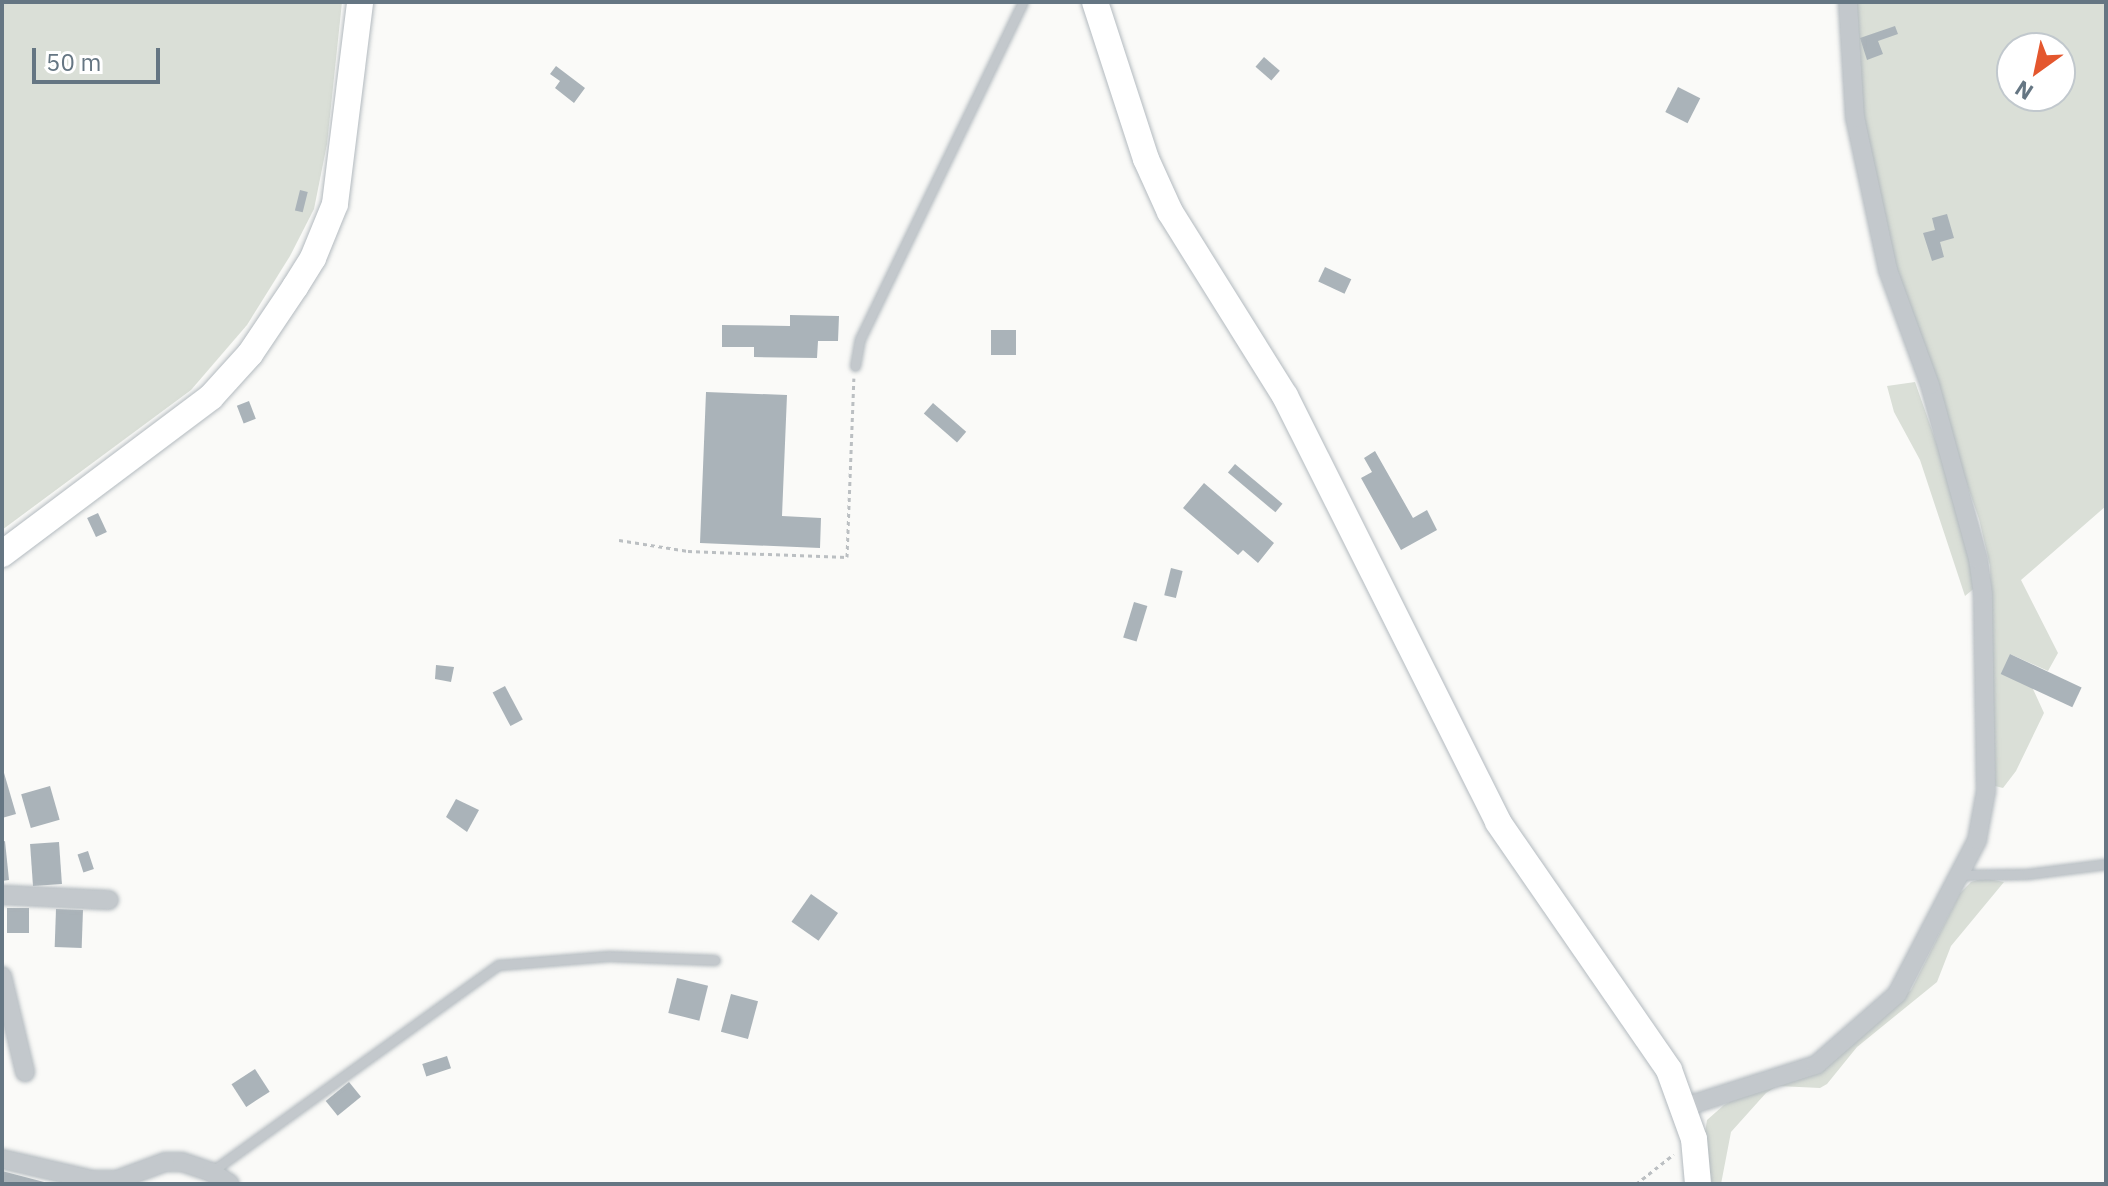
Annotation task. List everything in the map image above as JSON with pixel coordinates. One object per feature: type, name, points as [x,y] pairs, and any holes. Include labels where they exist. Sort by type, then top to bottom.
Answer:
[{"type":"street","points":[[2,554],[211,397],[250,354],[295,287],[313,258],[335,204],[360,2]]},
{"type":"street","points":[[1095,2],[1146,159],[1170,212],[1285,396],[1498,822],[1669,1070],[1694,1139],[1698,1184]]},
{"type":"street","points":[[1684,1107],[1827,1059],[1897,994],[1977,840],[1986,791],[1983,594],[1969,520],[1930,385],[1888,270],[1855,118],[1848,2]]},
{"type":"street","points":[[2,895],[109,900]]},
{"type":"street","points":[[2,976],[25,1072]]},
{"type":"street","points":[[2,1159],[92,1180],[117,1180],[165,1162],[182,1162],[211,1172],[230,1184]]},
{"type":"lane","points":[[855,366],[860,339],[1023,2]]},
{"type":"lane","points":[[1961,875],[2027,874],[2106,864]]},
{"type":"lane","points":[[211,1172],[498,965],[609,956],[715,960]]},
{"type":"path","points":[[619,540],[688,551],[847,557],[855,366]]},
{"type":"path","points":[[1636,1184],[1694,1139]]},
{"type":"shaded area","points":[[2,2],[342,2],[327,144],[314,209],[290,256],[247,325],[191,390],[2,530]]},
{"type":"shaded area","points":[[1855,2],[2106,2],[2106,506],[2021,580],[2058,653],[2048,671],[2010,654],[2033,689],[2044,713],[2016,771],[2003,788],[1995,786],[1990,566],[1979,519],[1895,277],[1858,114]]},
{"type":"shaded area","points":[[1915,382],[1952,487],[1977,586],[1965,596],[1920,460],[1894,412],[1887,386]]},
{"type":"shaded area","points":[[1984,878],[2004,882],[1951,946],[1937,982],[1857,1047],[1827,1084],[1820,1088],[1777,1086],[1766,1093],[1731,1132],[1721,1184],[1712,1184],[1704,1138],[1707,1120],[1724,1105],[1764,1083],[1826,1067],[1911,990],[1960,893],[1971,882]]},
{"type":"building","points":[[1895,26],[1898,34],[1878,41],[1883,54],[1867,60],[1860,38]]},
{"type":"building","points":[[1264,57],[1280,71],[1271,81],[1255,67]]},
{"type":"building","points":[[556,66],[585,88],[574,103],[555,88],[560,81],[550,74]]},
{"type":"building","points":[[1678,87],[1700,98],[1688,123],[1665,112]]},
{"type":"building","points":[[300,190],[308,192],[303,212],[295,210]]},
{"type":"building","points":[[1947,214],[1954,238],[1940,242],[1944,257],[1932,261],[1923,233],[1935,230],[1932,218]]},
{"type":"building","points":[[1325,267],[1351,279],[1345,294],[1318,282]]},
{"type":"building","points":[[790,315],[839,316],[838,341],[818,341],[817,358],[754,357],[754,347],[722,347],[722,325],[790,326]]},
{"type":"building","points":[[991,330],[1016,330],[1016,355],[991,355]]},
{"type":"building","points":[[706,392],[787,395],[782,516],[821,518],[820,548],[700,543]]},
{"type":"building","points":[[249,401],[256,419],[244,423],[237,406]]},
{"type":"building","points":[[933,403],[966,432],[957,442],[924,414]]},
{"type":"building","points":[[1375,451],[1413,518],[1427,510],[1437,530],[1401,550],[1361,478],[1372,472],[1364,458]]},
{"type":"building","points":[[1235,464],[1282,504],[1275,512],[1228,472]]},
{"type":"building","points":[[1204,483],[1274,543],[1258,563],[1243,550],[1238,555],[1183,508]]},
{"type":"building","points":[[98,513],[107,532],[96,537],[87,518]]},
{"type":"building","points":[[1171,568],[1183,571],[1176,598],[1164,595]]},
{"type":"building","points":[[1134,602],[1147,606],[1137,641],[1123,637]]},
{"type":"building","points":[[2010,654],[2082,687],[2072,707],[2001,674]]},
{"type":"building","points":[[436,665],[454,667],[451,682],[435,679]]},
{"type":"building","points":[[505,686],[523,720],[510,726],[493,693]]},
{"type":"building","points":[[2,766],[16,814],[2,818]]},
{"type":"building","points":[[50,786],[60,820],[31,828],[21,794]]},
{"type":"building","points":[[456,799],[479,810],[467,832],[446,817]]},
{"type":"building","points":[[5,841],[9,880],[2,881],[2,842]]},
{"type":"building","points":[[59,842],[62,884],[33,886],[30,844]]},
{"type":"building","points":[[88,851],[94,869],[83,872],[78,854]]},
{"type":"building","points":[[811,894],[838,913],[819,941],[791,922]]},
{"type":"building","points":[[7,908],[29,908],[29,933],[7,933]]},
{"type":"building","points":[[56,909],[83,910],[82,948],[55,947]]},
{"type":"building","points":[[677,978],[708,986],[699,1021],[668,1013]]},
{"type":"building","points":[[731,994],[758,1001],[748,1039],[721,1032]]},
{"type":"building","points":[[447,1056],[451,1068],[426,1076],[422,1064]]},
{"type":"building","points":[[255,1069],[270,1092],[246,1107],[232,1084]]},
{"type":"building","points":[[349,1082],[361,1097],[338,1116],[326,1101]]},
{"type":"building","points":[[2,1171],[48,1183],[48,1184],[2,1184]]}]
